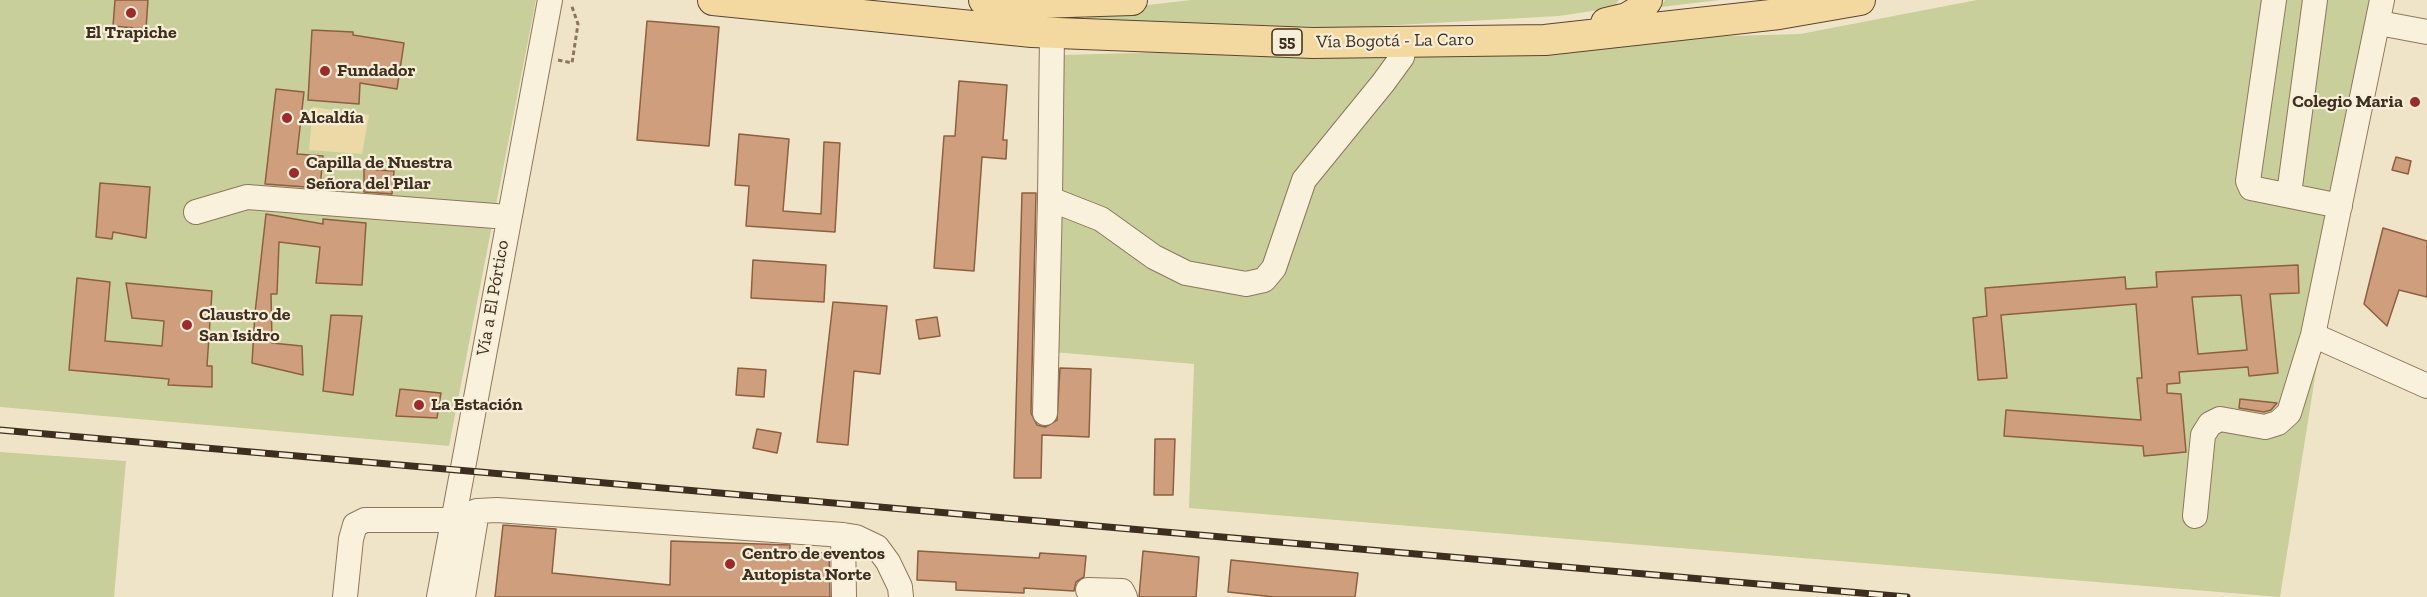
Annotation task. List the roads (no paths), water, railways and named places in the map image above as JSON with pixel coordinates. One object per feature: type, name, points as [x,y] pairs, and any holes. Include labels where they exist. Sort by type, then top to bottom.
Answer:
[{"type":"main road","name":"Vía Bogotá - La Caro","points":[[713,0],[970,28],[1313,43],[1545,40],[1779,14],[1860,0]]},
{"type":"main road","points":[[984,0],[1132,0]]},
{"type":"main road","points":[[1545,40],[1627,18],[1639,11],[1647,0]]},
{"type":"street","name":"Vía a El Pórtico","points":[[439,597],[550,0]]},
{"type":"street","points":[[2274,0],[2247,173],[2252,188],[2340,206]]},
{"type":"street","points":[[2289,194],[2315,0]]},
{"type":"street","points":[[2195,516],[2203,435],[2211,424],[2220,419],[2265,427],[2278,423],[2289,413],[2313,335],[2381,12],[2427,32]]},
{"type":"street","points":[[1045,412],[1052,33]]},
{"type":"street","points":[[1050,199],[1101,219],[1154,257],[1186,273],[1246,284],[1264,280],[1274,268],[1304,180],[1402,57],[1406,40]]},
{"type":"street","points":[[196,212],[247,197],[508,217]]},
{"type":"street","points":[[2313,335],[2427,386]]},
{"type":"street","points":[[345,597],[351,539],[355,525],[365,520],[453,520],[477,511],[497,510],[856,537],[877,547],[888,562],[900,587],[900,597]]},
{"type":"street","points":[[463,597],[477,511]]},
{"type":"street","points":[[843,535],[844,597]]},
{"type":"street","points":[[1088,590],[1122,591],[1125,597]]},
{"type":"railway","points":[[0,430],[1907,597]]},
{"type":"place","name":"El Trapiche","points":[[131,13]]},
{"type":"place","name":"Fundador","points":[[325,71]]},
{"type":"place","name":"Colegio Maria","points":[[2415,102]]},
{"type":"place","name":"Alcaldía","points":[[287,118]]},
{"type":"place","name":"Capilla de Nuestra Señora del Pilar","points":[[294,173]]},
{"type":"place","name":"Claustro de San Isidro","points":[[187,325]]},
{"type":"place","name":"La Estación","points":[[419,405]]},
{"type":"place","name":"Centro de eventos Autopista Norte","points":[[730,564]]}]
